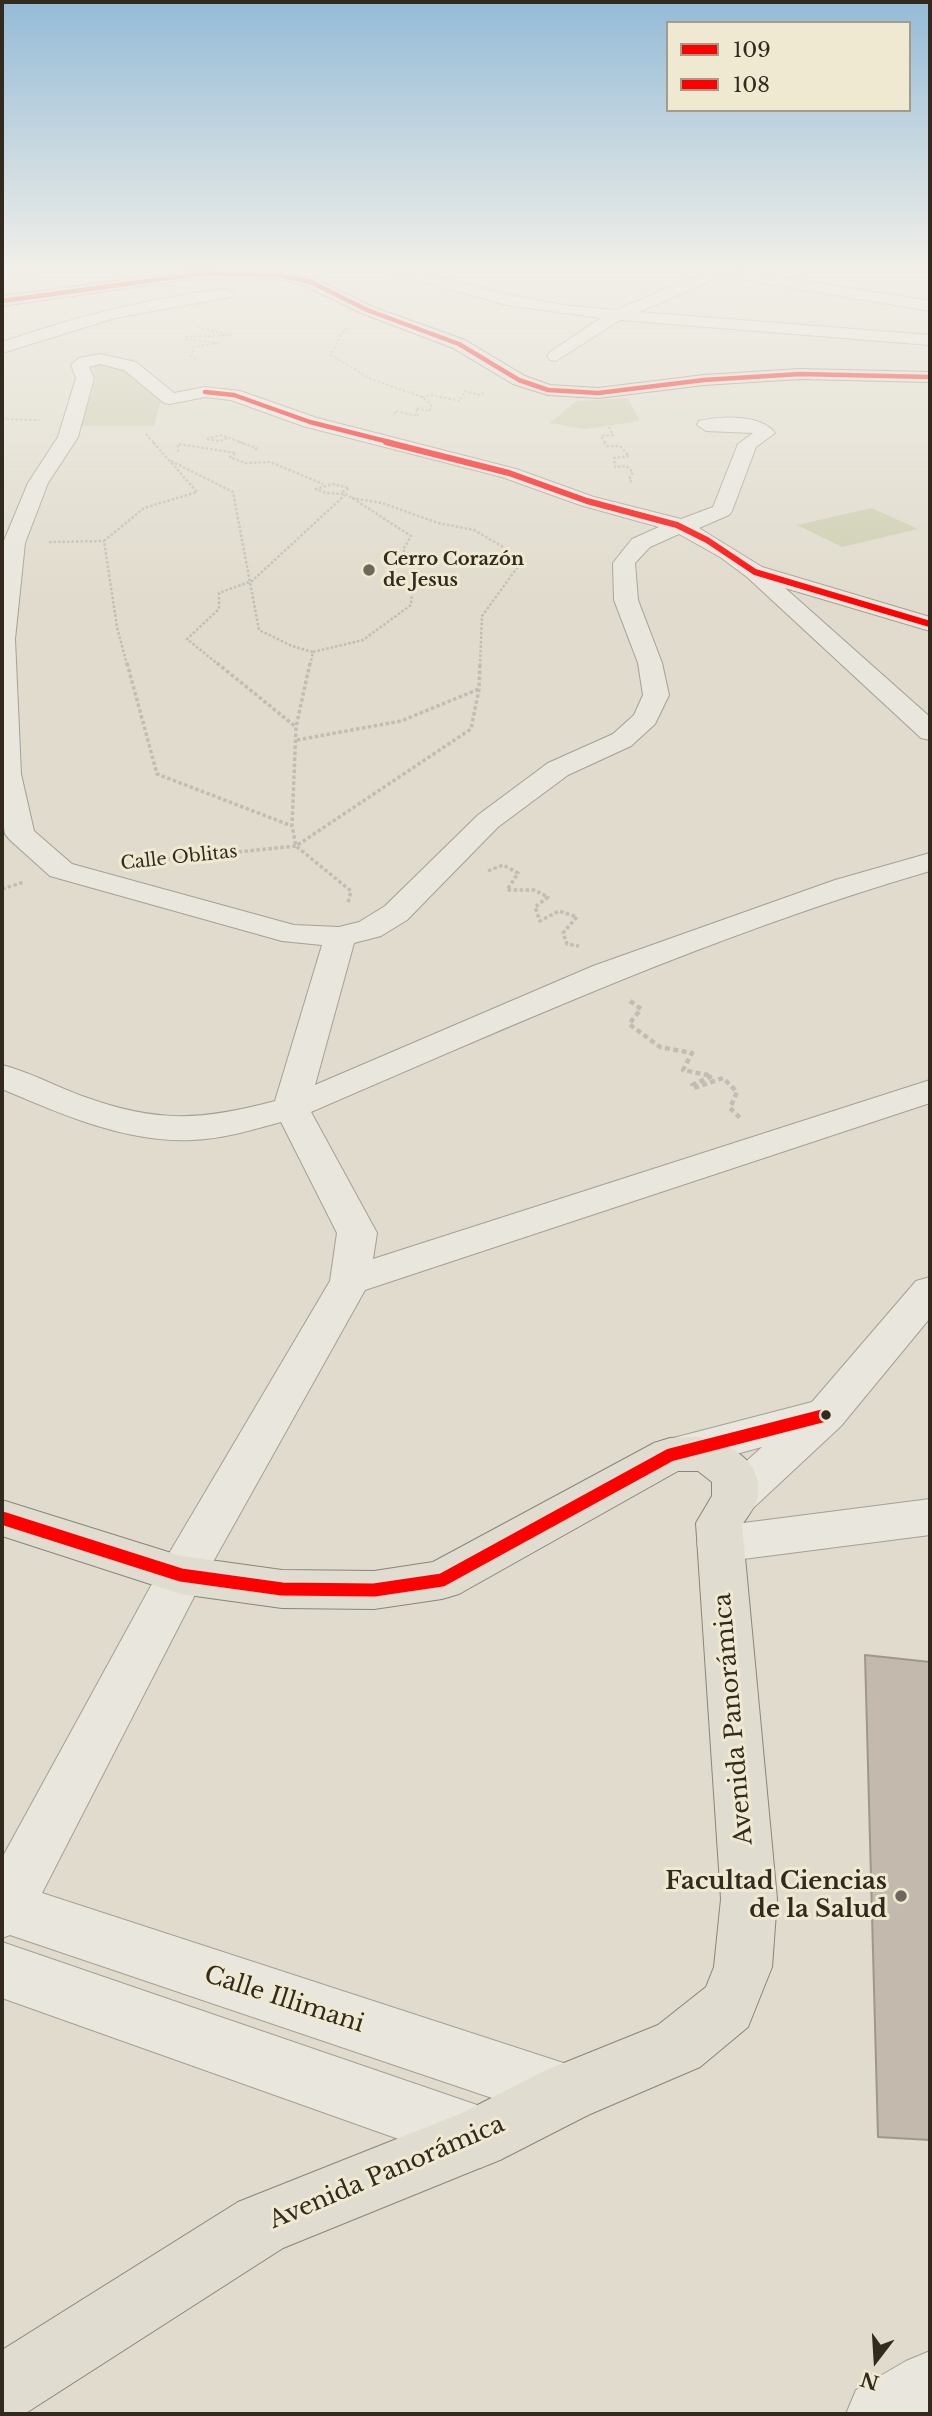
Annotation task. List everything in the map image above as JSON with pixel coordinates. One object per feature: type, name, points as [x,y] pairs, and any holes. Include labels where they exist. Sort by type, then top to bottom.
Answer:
[{"type":"main road","points":[[530,384],[548,390],[598,393],[673,384]]},
{"type":"main road","name":"Avenida Panorámica","points":[[2,1518],[181,1575],[282,1589],[374,1590],[442,1580],[670,1455],[697,1453],[719,1460],[735,1477],[728,1521],[749,1899],[743,1967],[727,2007],[679,2046],[566,2093],[480,2137],[261,2225],[2,2389]]},
{"type":"street","points":[[83,384],[68,437],[38,484],[13,543],[4,652],[7,774],[20,834],[61,870],[293,933],[340,937],[370,929],[396,913],[488,821],[558,769],[622,740],[646,718],[656,695],[650,663],[626,600],[624,563],[642,542],[722,511],[748,444],[766,433],[762,429],[732,425],[706,425]]},
{"type":"street","points":[[153,384],[170,399],[205,392],[234,395],[310,422],[509,473],[587,501],[682,527],[755,572],[902,703],[930,732]]},
{"type":"street","points":[[755,572],[930,624]]},
{"type":"street","points":[[902,703],[930,707]]},
{"type":"street","points":[[2,1076],[83,1110],[126,1122],[182,1129],[245,1120],[291,1108],[605,973],[846,886],[930,862]]},
{"type":"street","points":[[3,1908],[181,1575],[350,1281],[357,1233],[335,1186],[291,1108],[340,937]]},
{"type":"street","points":[[350,1281],[930,1091]]},
{"type":"street","points":[[728,1521],[826,1415],[930,1291]]},
{"type":"street","points":[[670,1455],[826,1415]]},
{"type":"street","points":[[728,1521],[930,1517]]},
{"type":"street","name":"Calle Illimani","points":[[3,1908],[566,2093]]},
{"type":"street","points":[[2,1970],[480,2137]]},
{"type":"street","points":[[880,2414],[930,2385]]},
{"type":"path","points":[[384,384],[422,397],[431,404]]},
{"type":"path","points":[[608,427],[613,435],[601,436],[607,446],[620,446],[629,456],[614,458],[615,467],[626,466]]},
{"type":"path","points":[[13,543],[104,541],[145,508],[197,492],[146,434]]},
{"type":"path","points":[[227,438],[220,441],[206,439],[211,435],[227,438],[256,447],[256,452]]},
{"type":"path","points":[[178,452],[178,444],[236,453],[230,457],[245,463],[270,462],[323,484],[338,484],[349,488],[252,581],[219,593],[219,610],[187,639],[296,727]]},
{"type":"path","points":[[168,459],[233,492],[252,581],[259,630],[292,646],[313,652],[363,640],[411,605],[413,582],[419,565],[403,550],[411,536],[344,493],[326,493],[316,489],[323,484]]},
{"type":"path","points":[[296,846],[471,729],[479,689],[482,617],[517,568],[505,548],[474,530],[438,523],[382,502],[352,498]]},
{"type":"path","points":[[104,541],[117,627],[157,774],[292,826]]},
{"type":"path","points":[[313,652],[296,727],[292,826],[296,846],[351,891],[340,937]]},
{"type":"path","points":[[297,740],[401,721],[479,689]]},
{"type":"path","points":[[472,837],[469,846],[486,872],[503,864],[518,873],[507,890],[534,890],[548,897],[535,907],[540,921],[559,911],[577,917],[563,933],[567,944],[601,950],[617,957],[599,969],[605,973],[612,986],[641,1009],[629,1024],[660,1047],[692,1053],[684,1070],[712,1076],[692,1085],[694,1088],[723,1078],[737,1092],[730,1108],[742,1119]]},
{"type":"path","name":"Calle Oblitas","points":[[144,862],[296,846]]},
{"type":"green space","points":[[95,384],[142,384],[161,400],[154,426],[80,426]]},
{"type":"green space","points":[[628,398],[640,421],[584,429],[550,423],[576,401]]},
{"type":"green space","points":[[872,508],[918,529],[842,547],[797,525]]},
{"type":"building","points":[[865,1655],[930,1662],[930,2140],[878,2137]]},
{"type":"transit line","name":"109","points":[[530,384],[548,390],[598,393],[673,384]]},
{"type":"transit line","name":"108","points":[[205,392],[234,395],[310,422],[509,473],[587,501],[677,525],[707,540],[755,572],[930,624]]},
{"type":"transit line","name":"109","points":[[2,1518],[181,1575],[282,1589],[374,1590],[442,1580],[670,1455],[826,1415]]},
{"type":"place","name":"Cerro Corazón de Jesus","points":[[369,570]]},
{"type":"place","name":"Facultad Ciencias de la Salud","points":[[901,1896]]}]
